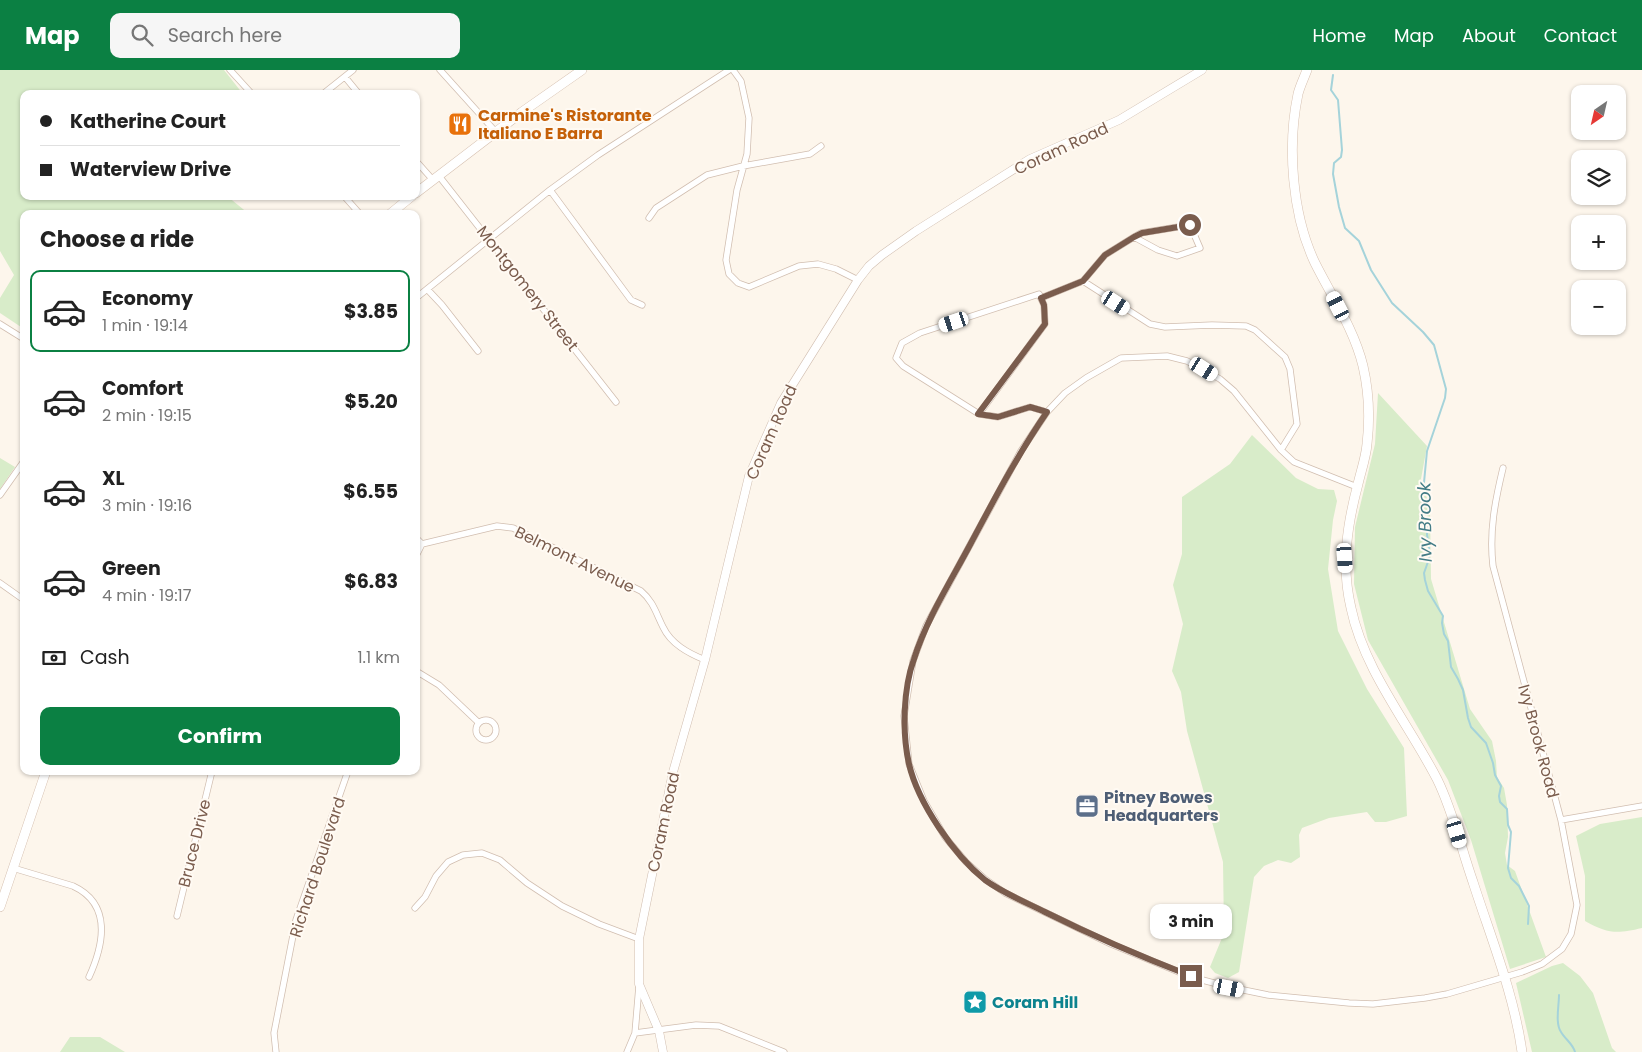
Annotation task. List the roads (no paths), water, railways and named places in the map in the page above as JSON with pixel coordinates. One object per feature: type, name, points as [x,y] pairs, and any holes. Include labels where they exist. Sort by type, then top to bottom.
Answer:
[{"type":"main road","points":[[420,190],[495,131],[582,70]]},
{"type":"main road","points":[[1307,70],[1298,92],[1294,119],[1292,158],[1296,197],[1302,225],[1314,260],[1355,338],[1368,388],[1369,418],[1367,446],[1348,528],[1345,558],[1351,609],[1367,655],[1438,782],[1453,820],[1515,1012],[1522,1052]]},
{"type":"main road","points":[[395,210],[407,200]]},
{"type":"main road","points":[[0,907],[45,775]]},
{"type":"street","points":[[230,70],[248,90]]},
{"type":"street","points":[[328,90],[353,70]]},
{"type":"street","points":[[440,70],[495,131]]},
{"type":"street","points":[[420,295],[550,190],[598,155],[728,70]]},
{"type":"street","points":[[742,70],[735,72],[741,81],[749,118],[747,154],[737,190],[726,260],[727,270],[731,278],[741,285],[753,286],[794,268],[818,264],[836,269],[858,280]]},
{"type":"street","name":"Coram Road","points":[[663,1052],[658,1031],[639,984],[639,939],[672,772],[705,660],[744,494],[760,449],[781,403],[858,280],[869,266],[895,245],[1030,159],[1120,120],[1202,70]]},
{"type":"street","points":[[345,77],[356,90]]},
{"type":"street","points":[[649,218],[656,208],[708,175],[743,166],[810,154],[821,146]]},
{"type":"street","name":"Montgomery Street","points":[[420,164],[436,178],[489,238],[616,402]]},
{"type":"street","points":[[550,190],[631,300],[642,305]]},
{"type":"street","points":[[348,200],[356,210]]},
{"type":"street","points":[[1041,298],[1083,281],[1105,255],[1134,237],[1142,233],[1190,225],[1200,248],[1177,256],[1158,250],[1134,237]]},
{"type":"street","points":[[1083,281],[1150,324],[1165,327],[1246,326],[1255,330],[1285,356],[1290,369],[1296,424],[1281,450]]},
{"type":"street","points":[[427,289],[442,305],[478,352]]},
{"type":"street","points":[[978,414],[1045,324],[1044,305],[1039,294],[920,333],[902,342],[896,358],[903,366],[978,414],[998,417],[1030,407],[1047,412]]},
{"type":"street","points":[[0,324],[20,336]]},
{"type":"street","name":"Ivy Brook Road","points":[[1357,487],[1294,462],[1281,450],[1234,391],[1220,379],[1187,361],[1167,356],[1121,358],[1086,378],[1065,393],[1047,412],[1021,451],[926,626],[913,661],[904,716],[909,764],[924,801],[945,837],[966,862],[1005,893],[1127,950],[1191,976],[1229,988],[1268,995],[1318,1001],[1373,1004],[1447,994],[1522,972],[1542,964],[1562,949],[1571,934],[1577,905],[1561,820],[1493,566],[1491,535],[1495,499],[1503,468]]},
{"type":"street","points":[[0,495],[20,467]]},
{"type":"street","name":"Belmont Avenue","points":[[422,544],[497,526],[512,528],[640,591],[653,603],[664,629],[674,642],[682,649],[705,660]]},
{"type":"street","points":[[420,548],[422,544]]},
{"type":"street","points":[[0,583],[20,596]]},
{"type":"street","points":[[420,674],[439,685],[479,723]]},
{"type":"street","name":"Bruce Drive","points":[[176,916],[211,775]]},
{"type":"street","name":"Richard Boulevard","points":[[276,1052],[274,1033],[296,920],[347,775]]},
{"type":"street","points":[[1561,820],[1642,806]]},
{"type":"street","points":[[415,908],[425,897],[436,876],[448,862],[463,855],[482,853],[500,860],[527,883],[562,906],[599,924],[639,939]]},
{"type":"street","points":[[13,868],[73,886],[80,889],[94,902],[100,914],[101,935],[97,960],[89,976]]},
{"type":"street","points":[[626,1052],[635,1033],[639,984]]},
{"type":"street","points":[[635,1033],[696,1025],[719,1026],[784,1052]]},
{"type":"waterway","name":"Ivy Brook","points":[[1333,75],[1331,90],[1338,100],[1342,150],[1341,157],[1334,163],[1333,174],[1345,228],[1359,241],[1371,270],[1392,303],[1434,345],[1446,389],[1445,398],[1427,451],[1421,514],[1427,524],[1429,545],[1429,559],[1424,573],[1425,580],[1428,591],[1443,616],[1442,623],[1444,634],[1448,641],[1451,667],[1463,690],[1471,727],[1486,743],[1495,775],[1501,786],[1500,802],[1507,809],[1508,825],[1511,832],[1508,868],[1511,878],[1519,886],[1529,906],[1528,924]]},
{"type":"waterway","name":"Ivy Brook","points":[[1559,995],[1559,1028],[1573,1046],[1575,1052]]},
{"type":"place","name":"Carmine's Ristorante Italiano E Barra","points":[[460,124]]},
{"type":"place","name":"Pitney Bowes Headquarters","points":[[1087,806]]},
{"type":"place","name":"Coram Hill","points":[[975,1002]]}]
